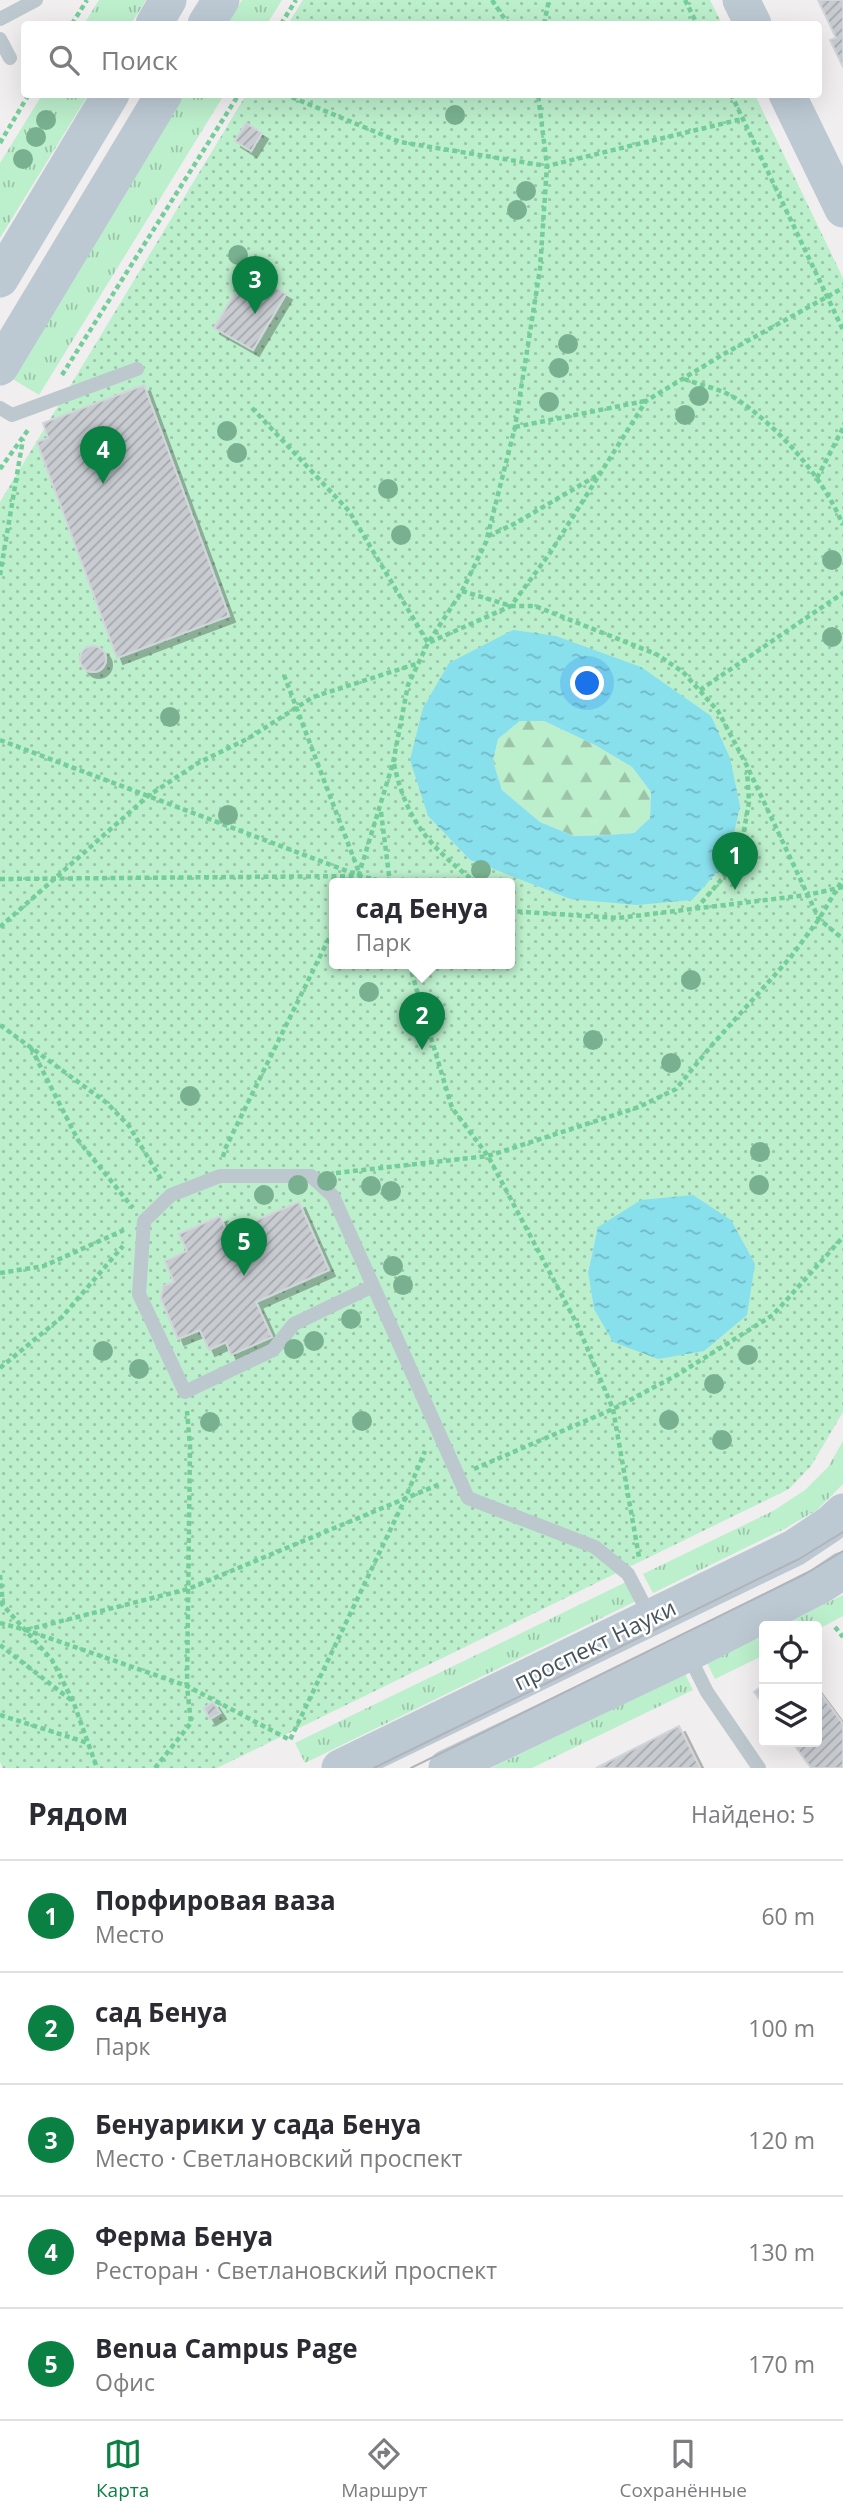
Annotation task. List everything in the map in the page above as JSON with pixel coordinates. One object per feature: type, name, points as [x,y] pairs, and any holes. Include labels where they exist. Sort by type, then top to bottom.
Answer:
[{"type":"main road","points":[[156,21],[168,0]]},
{"type":"main road","points":[[208,21],[221,0]]},
{"type":"main road","points":[[741,0],[752,21]]},
{"type":"main road","points":[[0,279],[109,98]]},
{"type":"main road","points":[[0,367],[162,98]]},
{"type":"main road","points":[[789,98],[843,209]]},
{"type":"main road","name":"проспект Науки","points":[[340,1768],[794,1548],[843,1512]]},
{"type":"main road","name":"проспект Науки","points":[[447,1768],[688,1653],[821,1585],[843,1570]]},
{"type":"lane","points":[[0,19],[36,0]]},
{"type":"lane","points":[[0,38],[10,58]]},
{"type":"lane","points":[[0,408],[12,415],[137,369]]},
{"type":"lane","points":[[373,1286],[293,1324],[273,1350],[185,1391],[139,1294],[144,1221],[171,1195],[220,1175],[311,1176],[333,1196],[468,1499],[595,1547],[628,1574],[651,1618]]},
{"type":"lane","points":[[688,1653],[707,1692],[759,1768]]},
{"type":"path","points":[[74,21],[87,0]]},
{"type":"path","points":[[283,21],[296,0]]},
{"type":"path","points":[[492,0],[506,21]]},
{"type":"path","points":[[545,21],[549,0]]},
{"type":"path","points":[[685,0],[695,21]]},
{"type":"path","points":[[0,143],[27,98]]},
{"type":"path","points":[[0,469],[23,438],[236,98]]},
{"type":"path","points":[[294,98],[400,142],[547,166],[742,119]]},
{"type":"path","points":[[360,876],[393,763],[408,685],[428,643],[462,591],[487,537],[515,427],[540,269],[547,166],[538,98]]},
{"type":"path","points":[[732,98],[843,330]]},
{"type":"path","points":[[515,427],[646,401],[843,288]]},
{"type":"path","points":[[683,379],[733,397],[781,436],[817,478],[832,500],[843,525]]},
{"type":"path","points":[[428,643],[511,606],[550,553],[646,401]]},
{"type":"path","points":[[251,408],[349,511],[428,643]]},
{"type":"path","points":[[817,478],[843,428]]},
{"type":"path","points":[[0,575],[23,438]]},
{"type":"path","points":[[487,537],[600,474]]},
{"type":"path","points":[[462,591],[511,606],[535,606],[656,654],[683,672],[718,711],[819,919],[843,939]]},
{"type":"path","points":[[699,690],[843,593]]},
{"type":"path","points":[[0,928],[148,796],[198,763],[249,738],[313,697],[419,663]]},
{"type":"path","points":[[284,675],[360,876]]},
{"type":"path","points":[[0,740],[369,878]]},
{"type":"path","points":[[393,763],[408,812],[431,843],[470,878]]},
{"type":"path","points":[[696,909],[739,859],[749,802],[747,766]]},
{"type":"path","points":[[380,807],[390,878]]},
{"type":"path","points":[[0,879],[360,876]]},
{"type":"path","points":[[311,1176],[488,1156],[639,1107],[676,1089],[790,958],[819,919],[843,878]]},
{"type":"path","points":[[515,911],[618,918],[807,895],[840,887]]},
{"type":"path","points":[[220,1175],[225,1149],[329,938]]},
{"type":"path","points":[[410,969],[452,1108],[488,1156],[578,1324],[613,1409],[632,1525],[642,1567]]},
{"type":"path","points":[[0,1025],[107,1103],[129,1126],[171,1195]]},
{"type":"path","points":[[30,1047],[78,1140],[144,1221]]},
{"type":"path","points":[[0,1273],[44,1266],[144,1221]]},
{"type":"path","points":[[0,1368],[62,1317],[144,1221]]},
{"type":"path","points":[[155,1768],[191,1723],[187,1686],[190,1446],[185,1391]]},
{"type":"path","points":[[0,1623],[187,1686],[290,1740],[405,1499],[436,1426]]},
{"type":"path","points":[[0,1575],[1,1603],[52,1660],[73,1701],[97,1768]]},
{"type":"path","points":[[835,1628],[843,1637]]},
{"type":"path","points":[[0,1645],[73,1701]]},
{"type":"path","points":[[0,1715],[88,1742]]},
{"type":"green space","points":[[99,0],[146,0],[133,21],[86,21]]},
{"type":"green space","points":[[242,0],[282,0],[269,21],[229,21]]},
{"type":"green space","points":[[303,0],[710,0],[720,21],[290,21]]},
{"type":"green space","points":[[40,98],[86,98],[0,238],[0,163]]},
{"type":"green space","points":[[182,98],[222,98],[39,395],[11,378]]},
{"type":"green space","points":[[244,98],[756,98],[843,278],[843,1412],[811,1466],[789,1489],[217,1768],[3,1768],[0,1762],[0,502]],"holes":[[[556,636],[728,860],[570,899],[470,860],[428,816]],[[598,1227],[594,1309],[588,1271]]]},
{"type":"green space","points":[[520,721],[544,721],[595,745],[632,767],[651,792],[650,818],[634,833],[608,835],[574,836],[540,822],[502,790],[493,761],[498,739]]},
{"type":"green space","points":[[843,1441],[843,1484],[817,1510],[653,1593],[643,1574],[773,1511],[805,1490],[828,1467]]},
{"type":"green space","points":[[626,1582],[636,1601],[305,1763],[295,1743]]},
{"type":"green space","points":[[843,1595],[843,1616],[822,1627],[822,1621],[791,1621]]},
{"type":"green space","points":[[759,1637],[759,1657],[715,1679],[707,1663]]},
{"type":"green space","points":[[685,1674],[693,1690],[532,1768],[491,1768]]},
{"type":"water","points":[[513,630],[556,636],[641,667],[711,716],[730,758],[740,806],[728,860],[692,900],[637,905],[570,899],[470,860],[428,816],[410,760],[423,708],[449,663]],"holes":[[[520,721],[544,721],[595,745],[632,767],[651,792],[650,818],[634,833],[574,836],[540,822],[502,790],[493,761],[498,739]]]},
{"type":"water","points":[[693,1195],[731,1220],[755,1264],[747,1315],[704,1351],[658,1359],[613,1342],[594,1309],[588,1272],[598,1227],[641,1200]]},
{"type":"building","points":[[818,0],[843,0],[843,67],[830,40],[836,38]]},
{"type":"building","points":[[246,123],[262,133],[251,151],[235,141]]},
{"type":"building","points":[[248,271],[286,294],[253,350],[214,328]]},
{"type":"building","points":[[144,385],[229,616],[117,658],[37,442],[48,438],[43,423]]},
{"type":"building","points":[[93,646],[102,650],[106,659],[102,668],[93,672],[84,668],[80,659],[84,650]]},
{"type":"building","points":[[299,1202],[329,1270],[256,1302],[272,1337],[231,1355],[226,1342],[209,1350],[200,1330],[178,1339],[161,1299],[163,1286],[174,1282],[165,1261],[187,1251],[179,1234],[220,1216],[227,1233]]},
{"type":"building","points":[[822,1696],[843,1724],[843,1768],[811,1768],[796,1747],[822,1747]]},
{"type":"building","points":[[213,1702],[220,1713],[210,1719],[204,1708]]},
{"type":"building","points":[[679,1726],[700,1768],[596,1768]]},
{"type":"tram line","points":[[374,1768],[799,1559],[843,1532]]},
{"type":"tram line","points":[[411,1768],[807,1573],[843,1551]]},
{"type":"place","name":"Бенуарики у сада Бенуа","points":[[255,314]]},
{"type":"place","name":"Ферма Бенуа","points":[[103,484]]},
{"type":"place","name":"Порфировая ваза","points":[[735,890]]},
{"type":"place","name":"сад Бенуа","points":[[422,1050]]},
{"type":"place","name":"Benua Campus Page","points":[[244,1276]]}]
